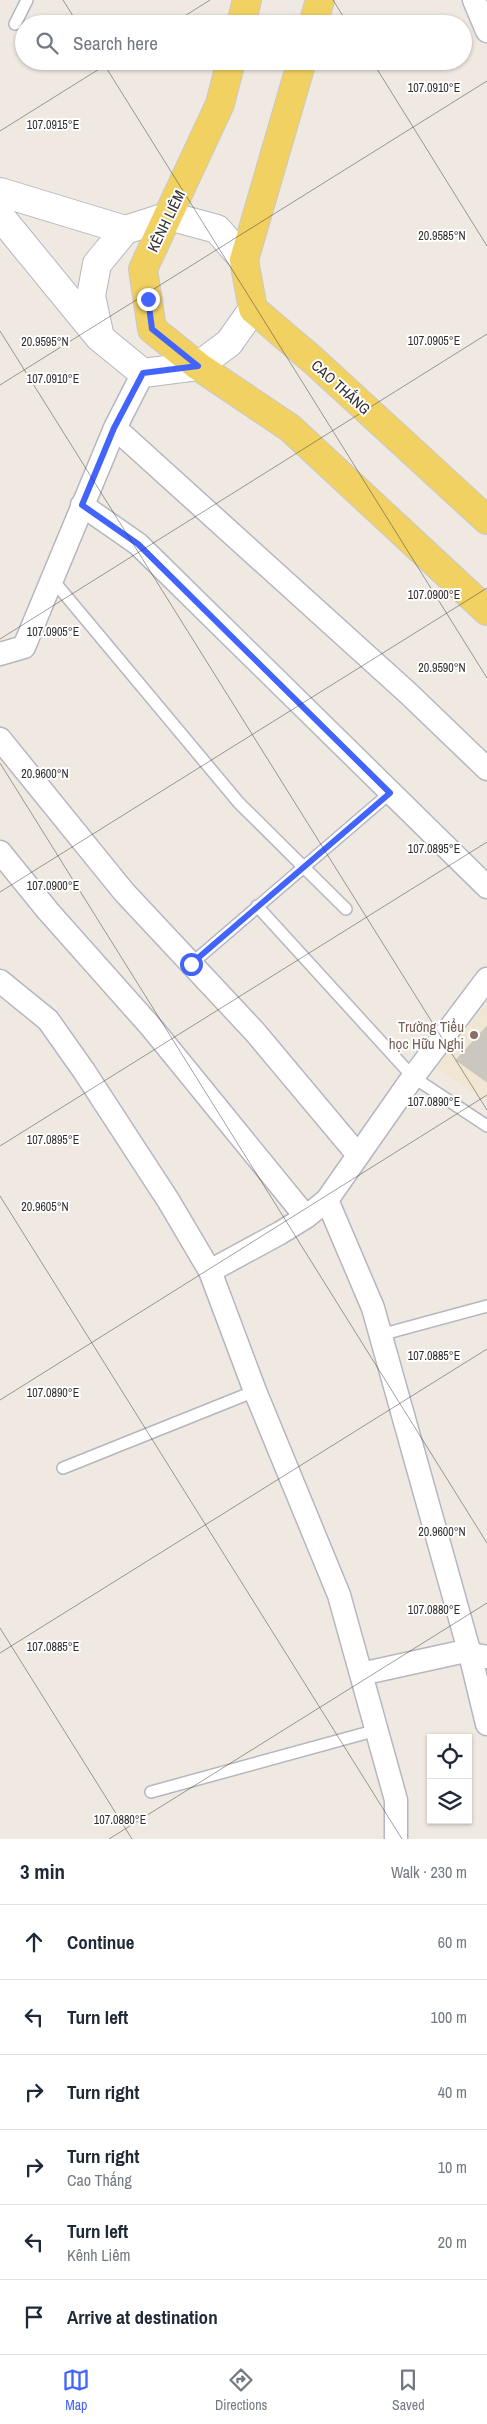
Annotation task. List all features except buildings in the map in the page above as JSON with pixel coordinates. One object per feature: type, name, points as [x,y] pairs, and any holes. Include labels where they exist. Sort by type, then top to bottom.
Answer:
[{"type":"main road","points":[[243,15],[247,0]]},
{"type":"main road","points":[[316,15],[320,0]]},
{"type":"main road","name":"KÊNH LIÊM","points":[[198,366],[152,329],[143,269],[220,104],[229,70]]},
{"type":"main road","points":[[0,216],[99,337],[143,373],[198,366],[230,343],[253,309],[244,260],[299,70]]},
{"type":"main road","points":[[0,192],[125,230]]},
{"type":"main road","points":[[99,337],[91,296],[97,264],[125,230],[169,216],[217,229],[244,260]]},
{"type":"main road","name":"CAO THẮNG","points":[[253,309],[315,362],[487,520]]},
{"type":"main road","points":[[198,366],[290,428],[487,611]]},
{"type":"street","points":[[474,0],[487,31]]},
{"type":"street","points":[[0,654],[24,647],[114,428],[143,373]]},
{"type":"street","points":[[114,428],[409,694],[487,769]]},
{"type":"street","points":[[82,505],[138,544],[487,887]]},
{"type":"street","points":[[0,739],[124,892],[255,1032],[358,1155]]},
{"type":"street","points":[[0,852],[48,911],[152,1028],[306,1217]]},
{"type":"street","points":[[210,1271],[306,1217],[327,1200],[413,1077],[487,979]]},
{"type":"street","points":[[0,982],[48,1020],[84,1071],[168,1200],[210,1271],[255,1391],[339,1595],[396,1800],[396,1839]]},
{"type":"street","points":[[327,1200],[373,1308],[479,1655],[487,1724]]},
{"type":"street","points":[[361,1674],[461,1652],[479,1655]]},
{"type":"lane","points":[[19,15],[27,0]]},
{"type":"lane","points":[[52,579],[239,803],[346,909]]},
{"type":"lane","points":[[191,964],[390,793]]},
{"type":"lane","points":[[258,906],[413,1077],[487,1126]]},
{"type":"lane","points":[[380,1335],[487,1306]]},
{"type":"lane","points":[[63,1468],[255,1391]]},
{"type":"lane","points":[[150,1792],[377,1730]]},
{"type":"shaded area","name":"Trường Tiểu học Hữu Nghị","points":[[487,1003],[487,1101],[436,1067]]},
{"type":"place","name":"Trường Tiểu học Hữu Nghị","points":[[474,1035]]},
{"type":"route","points":[[148,299],[152,329],[198,366],[143,373],[114,428],[82,505],[138,544],[390,793],[191,964]]}]
